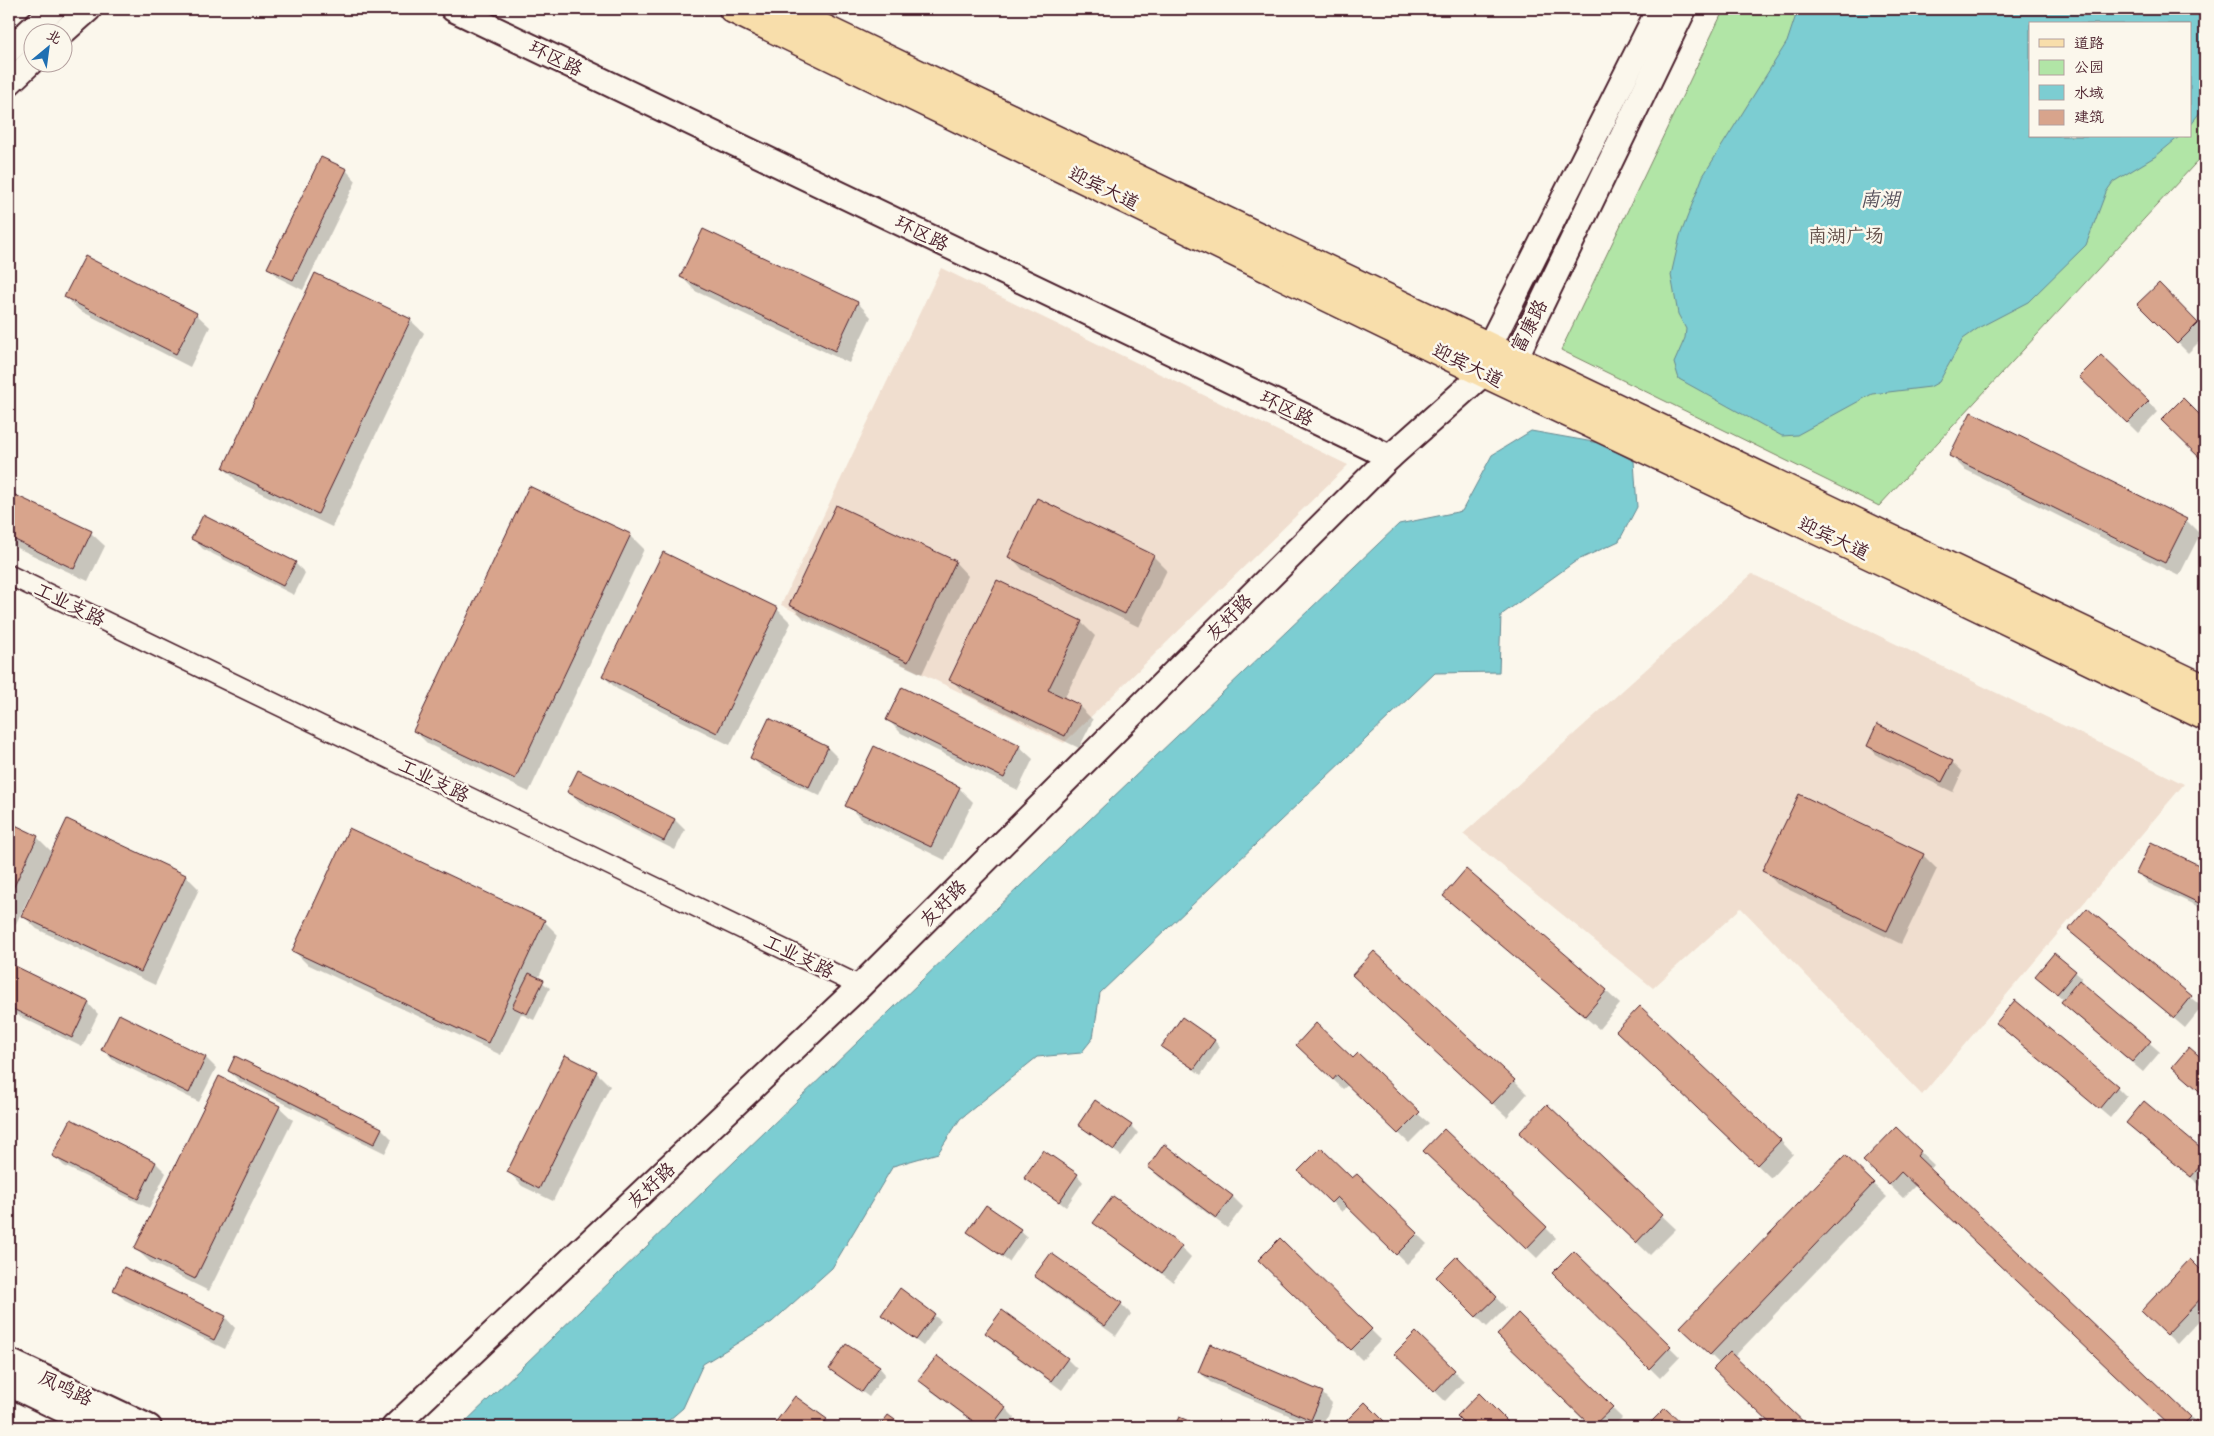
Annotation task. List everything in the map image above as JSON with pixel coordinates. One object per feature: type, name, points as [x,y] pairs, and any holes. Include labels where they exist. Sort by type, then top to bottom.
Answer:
[{"type":"main road","name":"迎宾大道","points":[[733,9],[1486,360],[1514,359],[2205,689]]},
{"type":"main road","name":"迎宾大道","points":[[782,9],[1929,582],[2205,716]]},
{"type":"street","points":[[9,50],[53,9]]},
{"type":"street","points":[[72,24],[88,9]]},
{"type":"street","name":"环区路","points":[[453,9],[1390,457]]},
{"type":"street","name":"富康路","points":[[1486,360],[1659,9]]},
{"type":"street","name":"富康路","points":[[1514,359],[1684,9]]},
{"type":"street","points":[[9,83],[22,71]]},
{"type":"street","name":"友好路","points":[[394,1427],[860,986],[1486,360]]},
{"type":"street","name":"工业支路","points":[[9,575],[860,986]]},
{"type":"street","name":"凤鸣路","points":[[9,1361],[150,1427]]},
{"type":"street","name":"凤鸣路","points":[[9,1384],[98,1427]]},
{"type":"shaded area","points":[[941,268],[1348,465],[1064,743],[781,605]]},
{"type":"shaded area","points":[[1752,574],[2184,784],[1922,1095],[1741,908],[1653,988],[1463,834]]},
{"type":"green space","name":"南湖","points":[[1724,9],[2205,9],[2205,153],[1879,506],[1561,350]]},
{"type":"water","name":"南湖","points":[[1798,9],[2205,9],[2205,106],[2192,122],[2192,22],[2029,22],[2029,138],[2178,138],[2156,156],[2113,182],[2106,192],[2086,245],[2028,302],[1980,327],[1963,339],[1939,382],[1930,387],[1872,394],[1797,435],[1782,436],[1679,379],[1674,363],[1685,338],[1686,329],[1678,314],[1671,275],[1680,236],[1703,176],[1787,42]]},
{"type":"water","points":[[1531,431],[1599,443],[1634,461],[1637,507],[1619,541],[1576,561],[1501,615],[1499,672],[1435,673],[1100,993],[1093,1038],[1081,1053],[1037,1057],[960,1119],[938,1153],[893,1166],[832,1268],[772,1322],[703,1364],[683,1408],[661,1427],[460,1427],[952,951],[1399,524],[1462,511],[1492,455]]},
{"type":"building","points":[[321,157],[347,169],[293,280],[267,268]]},
{"type":"building","points":[[703,229],[858,302],[835,351],[680,277]]},
{"type":"building","points":[[85,256],[197,313],[176,354],[64,297]]},
{"type":"building","points":[[315,273],[411,319],[318,514],[223,468]]},
{"type":"building","points":[[2159,283],[2198,323],[2177,344],[2137,304]]},
{"type":"building","points":[[2101,355],[2149,401],[2127,423],[2079,377]]},
{"type":"building","points":[[2183,398],[2205,420],[2205,463],[2161,420]]},
{"type":"building","points":[[1971,412],[2187,519],[2165,563],[1949,456]]},
{"type":"building","points":[[529,486],[631,534],[515,779],[413,731]]},
{"type":"building","points":[[9,492],[92,531],[74,569],[9,537]]},
{"type":"building","points":[[1037,498],[1154,555],[1125,614],[1008,557]]},
{"type":"building","points":[[836,505],[956,561],[908,662],[789,605]]},
{"type":"building","points":[[203,515],[296,562],[283,586],[191,539]]},
{"type":"building","points":[[663,552],[778,608],[717,733],[602,676]]},
{"type":"building","points":[[997,580],[1082,621],[1048,690],[1080,705],[1065,736],[949,680]]},
{"type":"building","points":[[902,687],[1020,745],[1004,778],[886,720]]},
{"type":"building","points":[[769,718],[828,747],[809,787],[750,758]]},
{"type":"building","points":[[1877,724],[1953,761],[1942,782],[1867,746]]},
{"type":"building","points":[[874,746],[960,787],[931,847],[845,806]]},
{"type":"building","points":[[578,770],[675,819],[664,841],[567,792]]},
{"type":"building","points":[[1799,794],[1924,854],[1887,931],[1762,871]]},
{"type":"building","points":[[67,819],[186,875],[141,972],[21,916]]},
{"type":"building","points":[[9,822],[38,836],[9,897]]},
{"type":"building","points":[[349,828],[545,920],[488,1043],[292,951]]},
{"type":"building","points":[[2151,842],[2205,868],[2205,906],[2136,873]]},
{"type":"building","points":[[1466,869],[1607,990],[1585,1016],[1443,896]]},
{"type":"building","points":[[2087,908],[2192,996],[2174,1018],[2068,930]]},
{"type":"building","points":[[1374,951],[1515,1080],[1492,1104],[1352,975]]},
{"type":"building","points":[[2054,953],[2076,971],[2057,994],[2035,976]]},
{"type":"building","points":[[9,963],[89,1002],[72,1038],[9,1007]]},
{"type":"building","points":[[529,973],[544,980],[527,1014],[512,1007]]},
{"type":"building","points":[[2079,980],[2151,1041],[2132,1062],[2061,1002]]},
{"type":"building","points":[[2015,1000],[2118,1086],[2099,1109],[1996,1023]]},
{"type":"building","points":[[1640,1006],[1781,1140],[1757,1165],[1616,1031]]},
{"type":"building","points":[[119,1014],[206,1057],[189,1093],[101,1050]]},
{"type":"building","points":[[1182,1017],[1215,1040],[1194,1069],[1161,1047]]},
{"type":"building","points":[[1316,1023],[1353,1058],[1358,1053],[1420,1112],[1398,1134],[1337,1075],[1333,1080],[1296,1045]]},
{"type":"building","points":[[2189,1047],[2205,1061],[2205,1096],[2172,1067]]},
{"type":"building","points":[[565,1055],[597,1071],[539,1189],[507,1172]]},
{"type":"building","points":[[235,1056],[382,1128],[374,1144],[228,1071]]},
{"type":"building","points":[[219,1076],[280,1106],[195,1279],[134,1249]]},
{"type":"building","points":[[1095,1100],[1132,1125],[1114,1150],[1078,1125]]},
{"type":"building","points":[[2144,1101],[2205,1152],[2205,1160],[2191,1177],[2126,1123]]},
{"type":"building","points":[[1547,1104],[1663,1214],[1636,1243],[1519,1133]]},
{"type":"building","points":[[71,1119],[156,1162],[138,1199],[52,1156]]},
{"type":"building","points":[[1896,1127],[1921,1151],[1917,1156],[2191,1417],[2181,1427],[2170,1427],[1901,1172],[1889,1185],[1863,1161]]},
{"type":"building","points":[[1444,1129],[1547,1227],[1526,1249],[1423,1151]]},
{"type":"building","points":[[1164,1144],[1233,1196],[1216,1218],[1148,1167]]},
{"type":"building","points":[[1321,1148],[1352,1178],[1357,1174],[1418,1233],[1396,1255],[1337,1197],[1331,1203],[1298,1171]]},
{"type":"building","points":[[1043,1150],[1078,1174],[1059,1202],[1024,1178]]},
{"type":"building","points":[[1845,1155],[1874,1183],[1710,1355],[1680,1327]]},
{"type":"building","points":[[1113,1196],[1182,1246],[1162,1273],[1093,1223]]},
{"type":"building","points":[[986,1205],[1021,1229],[1002,1256],[967,1232]]},
{"type":"building","points":[[1280,1238],[1372,1329],[1351,1350],[1258,1260]]},
{"type":"building","points":[[1574,1251],[1671,1346],[1649,1369],[1552,1273]]},
{"type":"building","points":[[1051,1253],[1122,1303],[1105,1326],[1034,1276]]},
{"type":"building","points":[[1457,1256],[1497,1297],[1476,1317],[1436,1277]]},
{"type":"building","points":[[2190,1259],[2205,1274],[2205,1294],[2166,1335],[2141,1311]]},
{"type":"building","points":[[124,1267],[226,1316],[214,1340],[113,1290]]},
{"type":"building","points":[[900,1288],[935,1314],[916,1340],[881,1315]]},
{"type":"building","points":[[1002,1310],[1068,1358],[1051,1381],[985,1333]]},
{"type":"building","points":[[1518,1313],[1613,1407],[1592,1427],[1497,1335]]},
{"type":"building","points":[[1416,1332],[1455,1370],[1434,1392],[1394,1354]]},
{"type":"building","points":[[846,1344],[880,1366],[862,1392],[829,1369]]},
{"type":"building","points":[[1210,1344],[1323,1392],[1311,1420],[1198,1372]]},
{"type":"building","points":[[1730,1352],[1809,1427],[1774,1427],[1713,1369]]},
{"type":"building","points":[[937,1356],[1006,1407],[991,1427],[981,1427],[918,1380]]},
{"type":"building","points":[[1479,1393],[1513,1427],[1468,1427],[1457,1416]]},
{"type":"building","points":[[795,1396],[827,1419],[821,1427],[781,1427],[775,1423]]},
{"type":"building","points":[[1365,1402],[1390,1427],[1348,1427],[1344,1423]]},
{"type":"building","points":[[1665,1408],[1685,1427],[1646,1427]]},
{"type":"building","points":[[888,1415],[905,1427],[879,1427]]},
{"type":"building","points":[[1179,1417],[1204,1427],[1174,1427]]},
{"type":"building","points":[[2196,1420],[2203,1427],[2189,1427]]},
{"type":"park label","name":"南湖广场","points":[[1846,235]]}]
